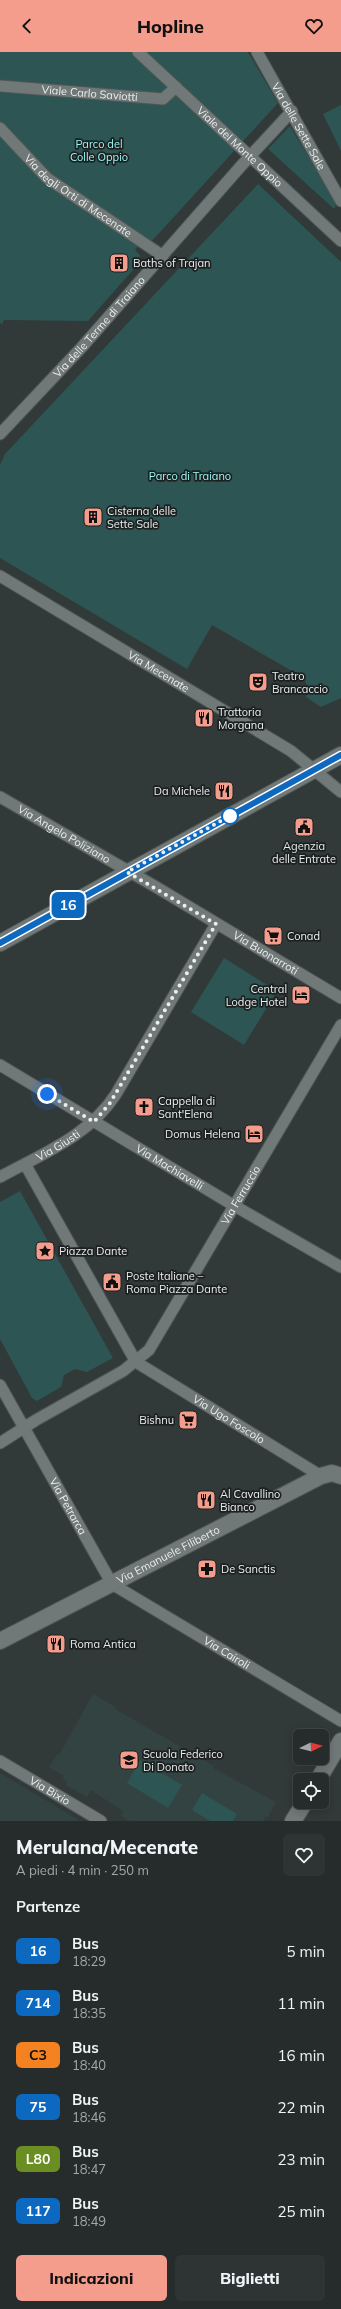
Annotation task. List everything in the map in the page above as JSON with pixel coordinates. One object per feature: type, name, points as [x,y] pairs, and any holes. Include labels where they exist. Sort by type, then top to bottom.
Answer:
[{"type":"main road","points":[[0,942],[341,755]]},
{"type":"main road","name":"Via Emanuele Filiberto","points":[[0,1641],[328,1473],[340,1472]]},
{"type":"main road","points":[[322,1773],[341,1741]]},
{"type":"main road","points":[[293,1821],[300,1809]]},
{"type":"street","name":"Viale del Monte Oppio","points":[[138,52],[341,241]]},
{"type":"street","name":"Via delle Sette Sale","points":[[257,52],[292,111],[341,201]]},
{"type":"street","name":"Viale Carlo Saviotti","points":[[0,86],[163,99],[176,87]]},
{"type":"street","name":"Via delle Terme di Traiano","points":[[0,434],[82,347],[250,156],[292,111]]},
{"type":"street","name":"Via degli Orti di Mecenate","points":[[0,128],[47,178],[163,256]]},
{"type":"street","name":"Via Mecenate","points":[[0,576],[290,751],[341,792]]},
{"type":"street","name":"Via Angelo Poliziano","points":[[0,797],[127,872]]},
{"type":"street","name":"Via Buonarroti","points":[[127,872],[341,998]]},
{"type":"street","name":"Via Giusti","points":[[25,1164],[84,1131],[94,1122],[116,1094],[216,924]]},
{"type":"street","name":"Via Ferruccio","points":[[136,1362],[149,1350],[341,1025]]},
{"type":"street","name":"Via Machiavelli","points":[[0,1065],[233,1206],[341,1267]]},
{"type":"street","points":[[0,1177],[25,1164],[136,1362],[0,1443]]},
{"type":"street","name":"Via Ugo Foscolo","points":[[136,1362],[322,1476]]},
{"type":"street","points":[[0,1384],[24,1428]]},
{"type":"street","name":"Via Petrarca","points":[[24,1428],[112,1584]]},
{"type":"street","name":"Via Cairoli","points":[[112,1584],[341,1721]]},
{"type":"street","name":"Via Bixio","points":[[0,1761],[101,1821]]},
{"type":"shaded area","name":"Scuola Federico Di Donato","points":[[93,1694],[116,1707],[115,1709],[214,1766],[213,1768],[276,1802],[268,1817],[266,1816],[263,1821],[130,1821],[121,1816],[123,1811],[91,1790],[87,1797],[66,1785],[67,1782],[62,1779],[64,1776],[49,1767],[57,1754],[59,1755]]},
{"type":"shaded area","points":[[0,1773],[37,1795],[80,1821],[0,1821]]},
{"type":"green space","name":"Parco del Colle Oppio","points":[[0,52],[248,52],[278,103],[151,242],[145,238],[135,250],[140,255],[139,263],[88,321],[4,320],[2,324],[0,323]]},
{"type":"green space","points":[[341,105],[341,151],[323,114]]},
{"type":"green space","points":[[290,126],[336,203],[335,208],[333,208],[268,149]]},
{"type":"green space","name":"Parco di Traiano","points":[[258,184],[341,262],[341,698],[321,707],[306,697],[309,690],[305,681],[306,679],[212,625],[187,669],[0,558],[0,465],[5,454]]},
{"type":"green space","points":[[224,958],[277,991],[244,1045],[191,1012]]},
{"type":"green space","points":[[20,1191],[113,1358],[87,1372],[75,1369],[64,1375],[61,1387],[37,1401],[32,1398],[0,1339],[0,1202]]},
{"type":"green space","points":[[140,1760],[182,1785],[168,1808],[127,1783]]},
{"type":"green space","points":[[202,1793],[237,1814],[233,1821],[210,1821],[192,1810]]},
{"type":"bus line","name":"16","points":[[0,943],[341,755]]},
{"type":"place","name":"Baths of Trajan","points":[[119,263]]},
{"type":"place","name":"Cisterna delle Sette Sale","points":[[93,517]]},
{"type":"place","name":"Teatro Brancaccio","points":[[258,682]]},
{"type":"place","name":"Trattoria Morgana","points":[[204,718]]},
{"type":"place","name":"Da Michele","points":[[224,791]]},
{"type":"place","name":"Agenzia delle Entrate","points":[[304,827]]},
{"type":"place","name":"Conad","points":[[273,936]]},
{"type":"place","name":"Central Lodge Hotel","points":[[301,995]]},
{"type":"place","name":"Cappella di Sant'Elena","points":[[144,1107]]},
{"type":"place","name":"Domus Helena","points":[[254,1134]]},
{"type":"place","name":"Piazza Dante","points":[[45,1251]]},
{"type":"place","name":"Poste Italiane – Roma Piazza Dante","points":[[112,1282]]},
{"type":"place","name":"Bishnu","points":[[188,1420]]},
{"type":"place","name":"Al Cavallino Bianco","points":[[206,1500]]},
{"type":"place","name":"De Sanctis","points":[[207,1569]]},
{"type":"place","name":"Roma Antica","points":[[56,1644]]},
{"type":"place","name":"Scuola Federico Di Donato","points":[[129,1760]]},
{"type":"route","points":[[47,1094],[94,1122],[100,1117],[116,1094],[216,924],[156,887],[127,872],[230,816]]}]
